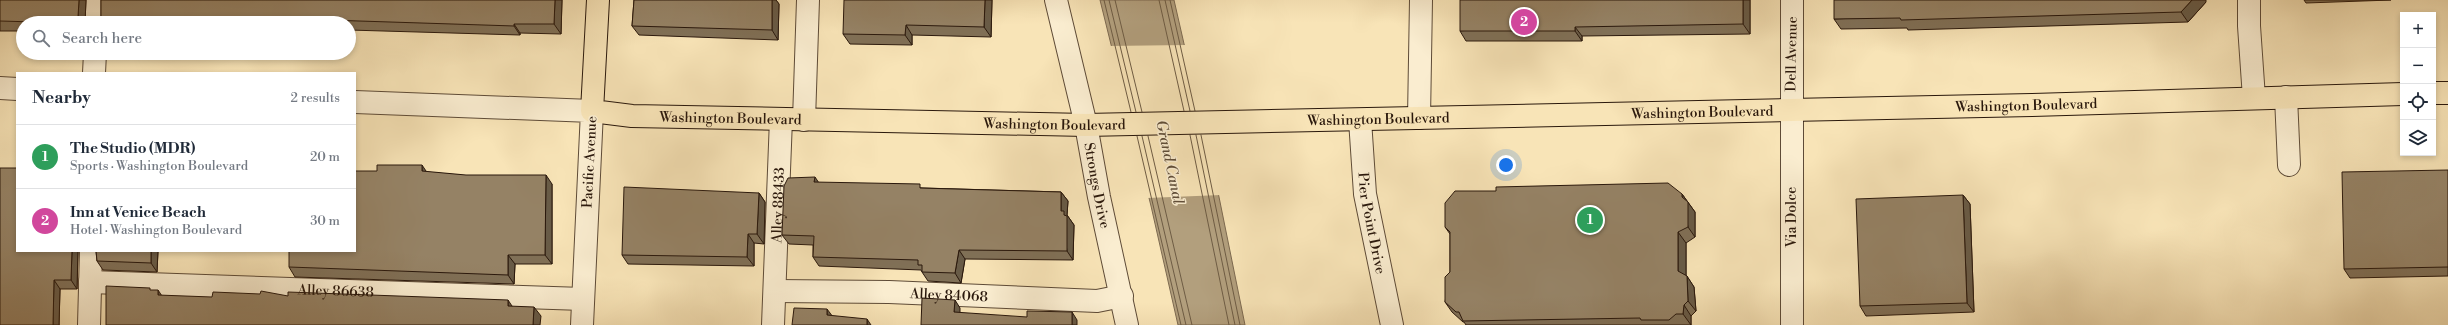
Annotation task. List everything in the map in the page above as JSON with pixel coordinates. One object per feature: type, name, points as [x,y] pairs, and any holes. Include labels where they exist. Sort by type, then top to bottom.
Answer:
[{"type":"main road","name":"Pacific Avenue","points":[[592,111],[598,0]]},
{"type":"main road","points":[[2436,94],[2448,93]]},
{"type":"main road","name":"Washington Boulevard","points":[[592,111],[632,116],[1086,125],[2032,105],[2400,94]]},
{"type":"street","points":[[96,16],[97,0]]},
{"type":"street","points":[[804,120],[808,0]]},
{"type":"street","name":"Strongs Drive","points":[[1056,0],[1086,125],[1099,197],[1122,296],[1127,325]]},
{"type":"street","points":[[1419,118],[1421,0]]},
{"type":"street","name":"Dell Avenue","points":[[1791,109],[1792,0]]},
{"type":"street","points":[[2249,0],[2249,26],[2254,98]]},
{"type":"street","points":[[94,72],[95,60]]},
{"type":"street","points":[[0,88],[16,89]]},
{"type":"street","points":[[2286,97],[2289,165]]},
{"type":"street","name":"Washington Boulevard","points":[[356,102],[592,111]]},
{"type":"street","name":"Via Dolce","points":[[1791,109],[1792,325]]},
{"type":"street","name":"Pacific Avenue","points":[[582,325],[582,299],[592,111]]},
{"type":"street","name":"Alley 88433","points":[[773,325],[781,119]]},
{"type":"street","name":"Pier Point Drive","points":[[1360,120],[1365,194],[1392,325]]},
{"type":"street","points":[[90,325],[91,252]]},
{"type":"street","name":"Alley 86638","points":[[90,282],[582,299]]},
{"type":"street","name":"Alley 84068","points":[[775,291],[889,292],[1097,301],[1122,296]]},
{"type":"water","name":"Grand Canal","points":[[1100,0],[1174,0],[1219,197],[1245,325],[1178,325],[1151,206]]},
{"type":"pier","points":[[1186,45],[1221,195],[1147,198],[1108,46]]},
{"type":"building","points":[[0,0],[79,0],[78,16],[16,16],[16,21],[0,21]]},
{"type":"building","points":[[101,0],[555,0],[554,24],[514,24],[514,26],[356,21],[356,16],[101,16]]},
{"type":"building","points":[[634,0],[772,0],[772,30],[632,26]]},
{"type":"building","points":[[844,0],[985,0],[984,27],[906,25],[905,35],[843,34]]},
{"type":"building","points":[[1460,0],[1743,0],[1743,24],[1575,27],[1575,31],[1460,31]]},
{"type":"building","points":[[1834,0],[2192,0],[2181,12],[1901,20],[1900,18],[1834,19]]},
{"type":"building","points":[[377,165],[422,165],[422,171],[466,175],[546,175],[545,255],[508,255],[508,275],[289,267],[289,252],[356,252],[356,171],[377,171]]},
{"type":"building","points":[[0,168],[16,168],[16,252],[72,252],[71,280],[54,280],[53,325],[0,325]]},
{"type":"building","points":[[2448,170],[2448,267],[2344,269],[2342,172]]},
{"type":"building","points":[[815,177],[814,182],[920,184],[920,188],[1061,192],[1061,211],[1064,211],[1064,215],[1067,216],[1067,251],[959,250],[955,273],[922,272],[922,265],[918,265],[918,260],[813,257],[814,236],[782,235],[784,186],[788,178]]},
{"type":"building","points":[[1668,183],[1682,194],[1682,197],[1688,202],[1688,227],[1678,232],[1678,271],[1687,276],[1688,301],[1684,305],[1683,314],[1676,314],[1669,320],[1641,320],[1640,318],[1463,321],[1459,312],[1456,312],[1445,302],[1445,277],[1450,272],[1450,232],[1445,227],[1445,203],[1455,191],[1496,191],[1496,187]]},
{"type":"building","points":[[624,187],[759,193],[757,234],[748,234],[747,257],[622,255]]},
{"type":"building","points":[[1963,195],[1967,303],[1860,306],[1856,199]]},
{"type":"building","points":[[96,252],[151,252],[151,263],[97,261]]},
{"type":"building","points":[[106,286],[150,288],[150,290],[158,290],[158,295],[212,297],[213,292],[260,294],[261,291],[288,296],[288,292],[508,300],[508,306],[534,307],[533,325],[106,325]]},
{"type":"building","points":[[922,298],[955,300],[954,312],[1027,317],[1027,311],[1072,312],[1072,325],[921,325]]},
{"type":"building","points":[[794,308],[827,309],[827,315],[867,319],[867,325],[792,325]]},
{"type":"place","name":"Inn at Venice Beach","points":[[1524,22]]},
{"type":"place","name":"The Studio (MDR)","points":[[1590,220]]}]
